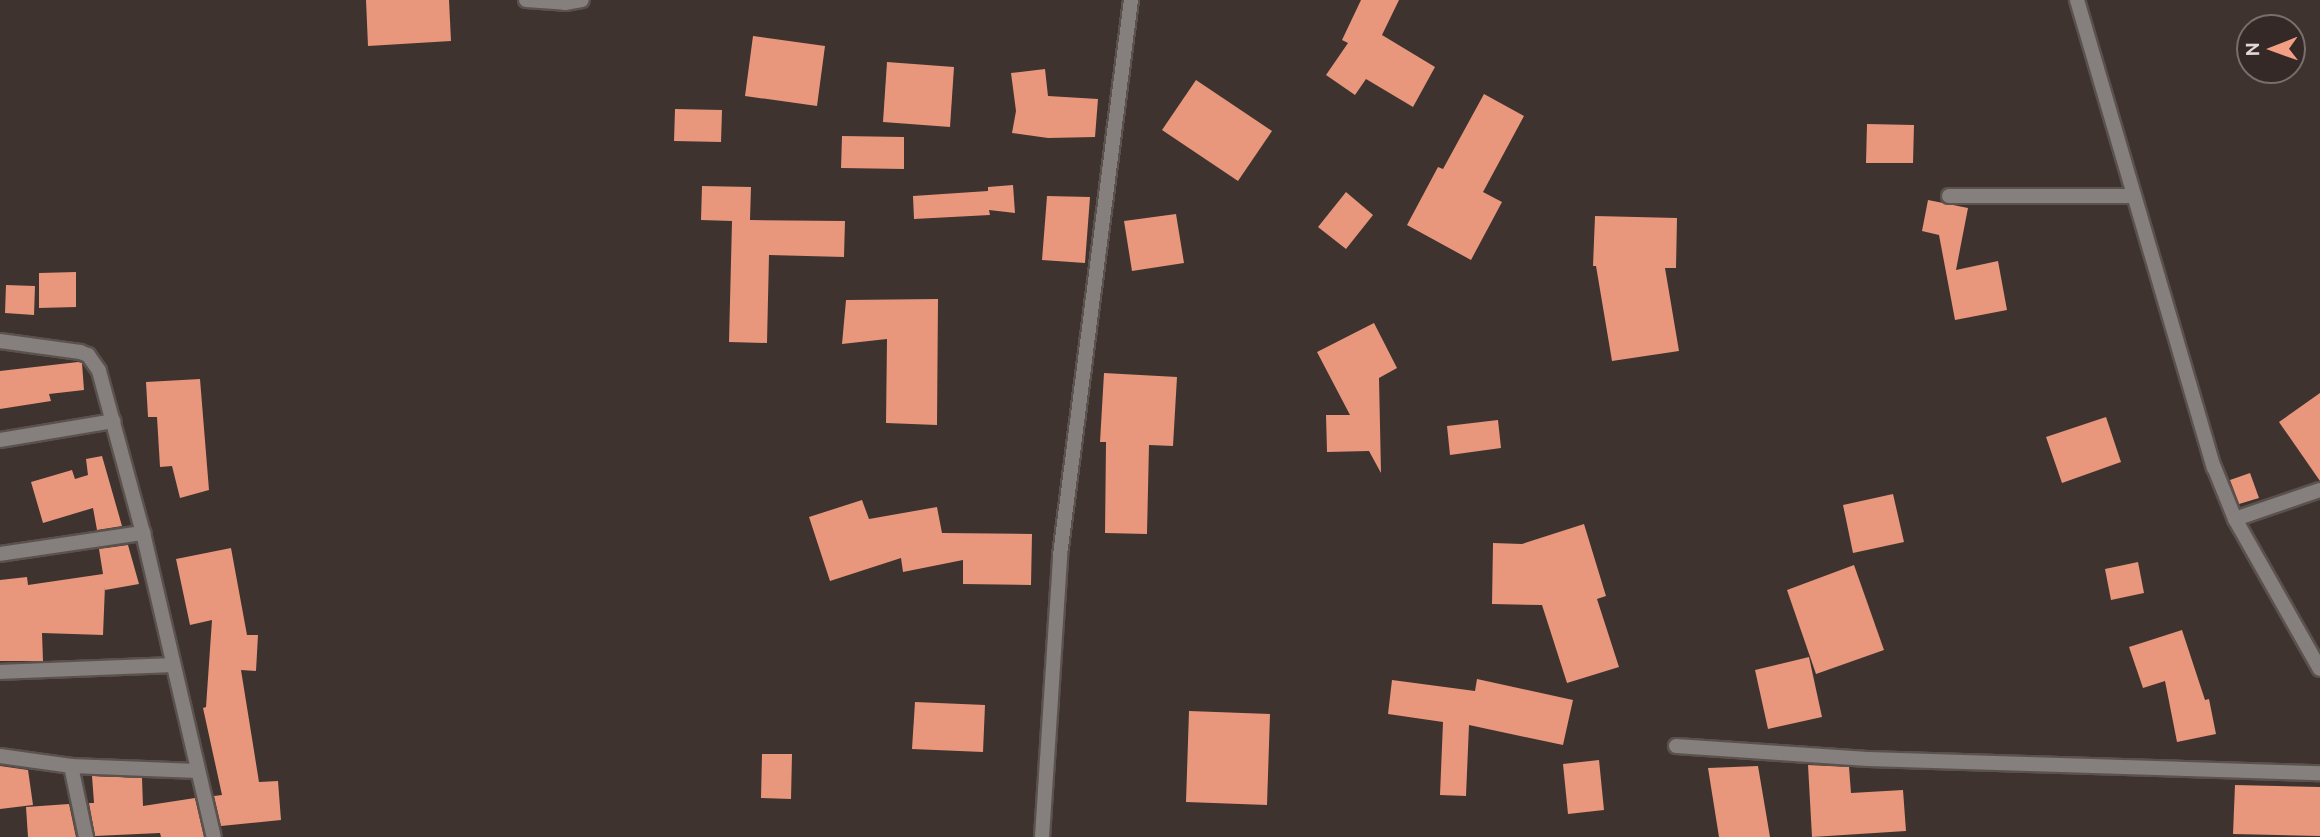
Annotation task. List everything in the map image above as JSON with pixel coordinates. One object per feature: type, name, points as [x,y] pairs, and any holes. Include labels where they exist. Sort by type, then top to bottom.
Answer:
[{"type":"street","points":[[526,0],[565,3],[582,0]]},
{"type":"street","points":[[1042,837],[1060,555],[1131,0]]},
{"type":"street","points":[[2077,0],[2214,467],[2235,519],[2320,668]]},
{"type":"street","points":[[1949,196],[2134,196]]},
{"type":"street","points":[[0,341],[88,355],[99,371],[143,533],[214,837]]},
{"type":"street","points":[[0,440],[113,421]]},
{"type":"street","points":[[2235,519],[2320,490]]},
{"type":"street","points":[[0,554],[143,533]]},
{"type":"street","points":[[0,672],[173,665]]},
{"type":"street","points":[[1676,746],[1868,759],[2320,773]]},
{"type":"street","points":[[0,756],[71,766],[197,771]]},
{"type":"street","points":[[71,766],[86,837]]},
{"type":"building","points":[[366,0],[449,0],[451,41],[368,46]]},
{"type":"building","points":[[1361,0],[1399,0],[1382,35],[1435,67],[1413,107],[1366,79],[1355,95],[1326,75],[1348,43],[1342,40]]},
{"type":"building","points":[[753,36],[825,46],[817,106],[745,96]]},
{"type":"building","points":[[887,62],[954,67],[950,127],[883,122]]},
{"type":"building","points":[[1045,69],[1048,96],[1098,99],[1095,137],[1048,138],[1012,133],[1016,111],[1011,73]]},
{"type":"building","points":[[1196,80],[1272,131],[1238,181],[1162,130]]},
{"type":"building","points":[[1484,94],[1524,116],[1483,192],[1502,202],[1471,260],[1407,225],[1438,167],[1443,169]]},
{"type":"building","points":[[675,109],[722,110],[721,142],[674,141]]},
{"type":"building","points":[[1867,124],[1914,125],[1913,163],[1866,163]]},
{"type":"building","points":[[842,136],[904,137],[904,169],[841,168]]},
{"type":"building","points":[[1013,185],[1015,213],[989,210],[990,215],[914,219],[913,196],[988,191],[988,187]]},
{"type":"building","points":[[702,186],[751,187],[750,220],[845,221],[844,257],[769,255],[767,343],[729,342],[732,221],[701,220]]},
{"type":"building","points":[[1346,192],[1373,215],[1346,249],[1318,227]]},
{"type":"building","points":[[1047,196],[1090,197],[1085,263],[1042,260]]},
{"type":"building","points":[[1928,200],[1968,208],[1956,270],[1998,261],[2007,310],[1955,320],[1939,235],[1922,231]]},
{"type":"building","points":[[1176,214],[1184,263],[1132,271],[1124,221]]},
{"type":"building","points":[[1595,216],[1677,218],[1676,268],[1665,268],[1679,351],[1612,361],[1596,266],[1593,266]]},
{"type":"building","points":[[76,272],[76,307],[39,308],[39,273]]},
{"type":"building","points":[[6,285],[35,286],[34,315],[5,313]]},
{"type":"building","points":[[938,299],[937,425],[886,423],[887,339],[842,344],[846,300]]},
{"type":"building","points":[[1374,323],[1397,368],[1379,378],[1381,473],[1369,451],[1327,452],[1326,415],[1350,415],[1317,352]]},
{"type":"building","points":[[82,363],[84,390],[49,394],[51,401],[0,409],[0,371]]},
{"type":"building","points":[[1104,373],[1177,377],[1173,446],[1149,445],[1147,534],[1105,533],[1106,442],[1100,442]]},
{"type":"building","points":[[200,379],[209,490],[180,498],[172,466],[160,467],[157,417],[148,417],[146,382]]},
{"type":"building","points":[[2320,393],[2320,481],[2279,422]]},
{"type":"building","points":[[2106,417],[2121,462],[2062,483],[2046,437]]},
{"type":"building","points":[[1498,420],[1501,448],[1450,455],[1447,426]]},
{"type":"building","points":[[102,456],[122,526],[97,530],[93,508],[43,523],[31,482],[72,470],[75,479],[88,475],[86,459]]},
{"type":"building","points":[[2250,473],[2259,498],[2239,504],[2230,480]]},
{"type":"building","points":[[1893,494],[1904,542],[1853,553],[1843,505]]},
{"type":"building","points":[[862,500],[869,519],[937,507],[942,533],[1032,534],[1031,585],[963,584],[963,560],[903,572],[901,558],[830,581],[809,517]]},
{"type":"building","points":[[1584,524],[1606,596],[1597,599],[1619,667],[1567,683],[1542,605],[1492,604],[1493,543],[1522,544]]},
{"type":"building","points":[[128,545],[139,584],[105,590],[105,586],[103,635],[42,633],[43,661],[0,661],[0,580],[27,577],[28,585],[103,574],[99,549]]},
{"type":"building","points":[[231,548],[247,635],[258,635],[256,671],[241,670],[259,782],[278,781],[281,820],[221,826],[214,796],[222,795],[203,708],[206,707],[212,620],[190,625],[176,559]]},
{"type":"building","points":[[2138,562],[2144,593],[2111,600],[2105,569]]},
{"type":"building","points":[[1854,565],[1884,650],[1816,674],[1787,590]]},
{"type":"building","points":[[2182,630],[2205,700],[2209,699],[2216,734],[2177,742],[2165,681],[2143,688],[2129,647]]},
{"type":"building","points":[[1809,657],[1822,717],[1768,729],[1755,670]]},
{"type":"building","points":[[1477,679],[1573,700],[1563,745],[1469,725],[1466,796],[1440,795],[1443,722],[1388,714],[1392,680],[1475,691]]},
{"type":"building","points":[[915,702],[985,705],[983,752],[912,749]]},
{"type":"building","points":[[1189,711],[1270,714],[1267,805],[1186,802]]},
{"type":"building","points":[[762,754],[792,754],[791,799],[761,798]]},
{"type":"building","points":[[1599,760],[1604,810],[1568,814],[1563,764]]},
{"type":"building","points":[[1808,765],[1849,767],[1851,793],[1903,790],[1906,831],[1812,837]]},
{"type":"building","points":[[0,766],[28,770],[33,805],[0,809]]},
{"type":"building","points":[[1758,766],[1770,837],[1719,837],[1708,768]]},
{"type":"building","points":[[92,776],[142,778],[143,806],[195,798],[204,837],[161,837],[160,833],[95,836],[89,803],[94,803]]},
{"type":"building","points":[[2235,785],[2320,787],[2320,836],[2233,834]]},
{"type":"building","points":[[69,804],[76,837],[28,837],[26,807]]}]
